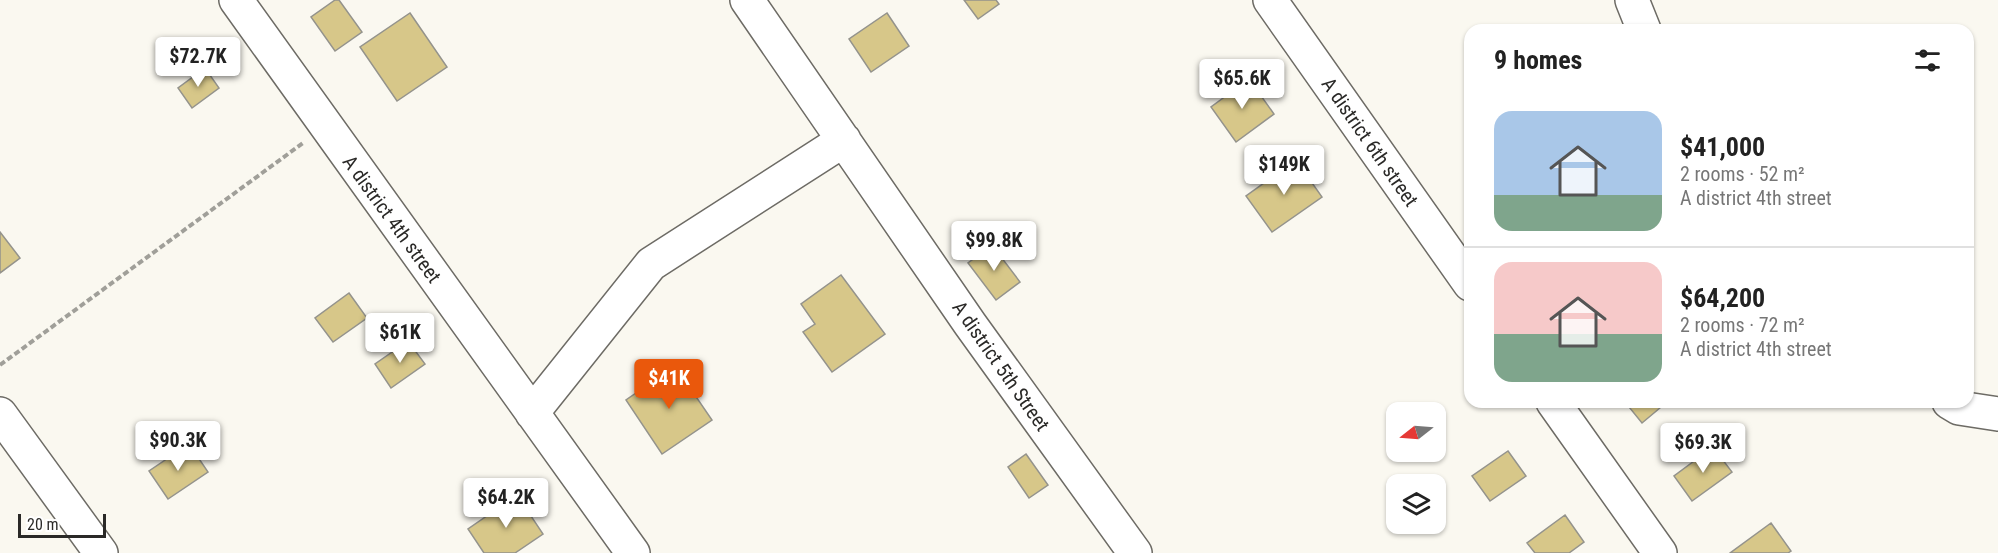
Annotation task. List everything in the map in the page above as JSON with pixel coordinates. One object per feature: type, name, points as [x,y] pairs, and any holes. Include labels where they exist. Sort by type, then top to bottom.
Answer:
[{"type":"street","name":"A district 4th street","points":[[236,0],[633,553]]},
{"type":"street","name":"A district 5th Street","points":[[747,0],[970,324],[1135,553]]},
{"type":"street","name":"A district 6th street","points":[[1270,0],[1464,276]]},
{"type":"street","points":[[1632,0],[1642,24]]},
{"type":"street","points":[[532,413],[651,264],[844,140]]},
{"type":"street","points":[[1557,408],[1660,553]]},
{"type":"street","points":[[1959,408],[1998,414]]},
{"type":"street","points":[[0,414],[100,553]]},
{"type":"path","points":[[0,366],[325,126]]},
{"type":"building","points":[[335,0],[339,0],[362,32],[335,51],[311,17]]},
{"type":"building","points":[[964,0],[996,0],[999,4],[978,19]]},
{"type":"building","points":[[410,13],[447,67],[397,101],[360,47]]},
{"type":"building","points":[[887,13],[909,46],[871,72],[849,39]]},
{"type":"building","points":[[205,68],[219,88],[192,108],[178,88]]},
{"type":"building","points":[[1249,79],[1274,114],[1236,142],[1211,107]]},
{"type":"building","points":[[1296,160],[1322,197],[1272,232],[1246,196]]},
{"type":"building","points":[[0,232],[20,258],[0,273]]},
{"type":"building","points":[[992,245],[1020,282],[996,300],[968,263]]},
{"type":"building","points":[[841,275],[885,334],[832,372],[803,332],[815,324],[801,304]]},
{"type":"building","points":[[349,293],[367,318],[333,342],[315,318]]},
{"type":"building","points":[[408,341],[425,364],[391,388],[375,364]]},
{"type":"building","points":[[675,366],[712,420],[662,454],[626,400]]},
{"type":"building","points":[[1630,408],[1660,408],[1642,423]]},
{"type":"building","points":[[189,444],[208,472],[168,499],[149,471]]},
{"type":"building","points":[[1713,447],[1732,472],[1692,501],[1674,476]]},
{"type":"building","points":[[1508,451],[1526,476],[1490,501],[1472,476]]},
{"type":"building","points":[[1026,454],[1048,485],[1029,498],[1008,467]]},
{"type":"building","points":[[517,495],[543,534],[515,553],[484,553],[468,529]]},
{"type":"building","points":[[1565,515],[1584,542],[1569,553],[1535,553],[1527,543]]},
{"type":"building","points":[[1771,523],[1791,551],[1788,553],[1730,553]]}]
